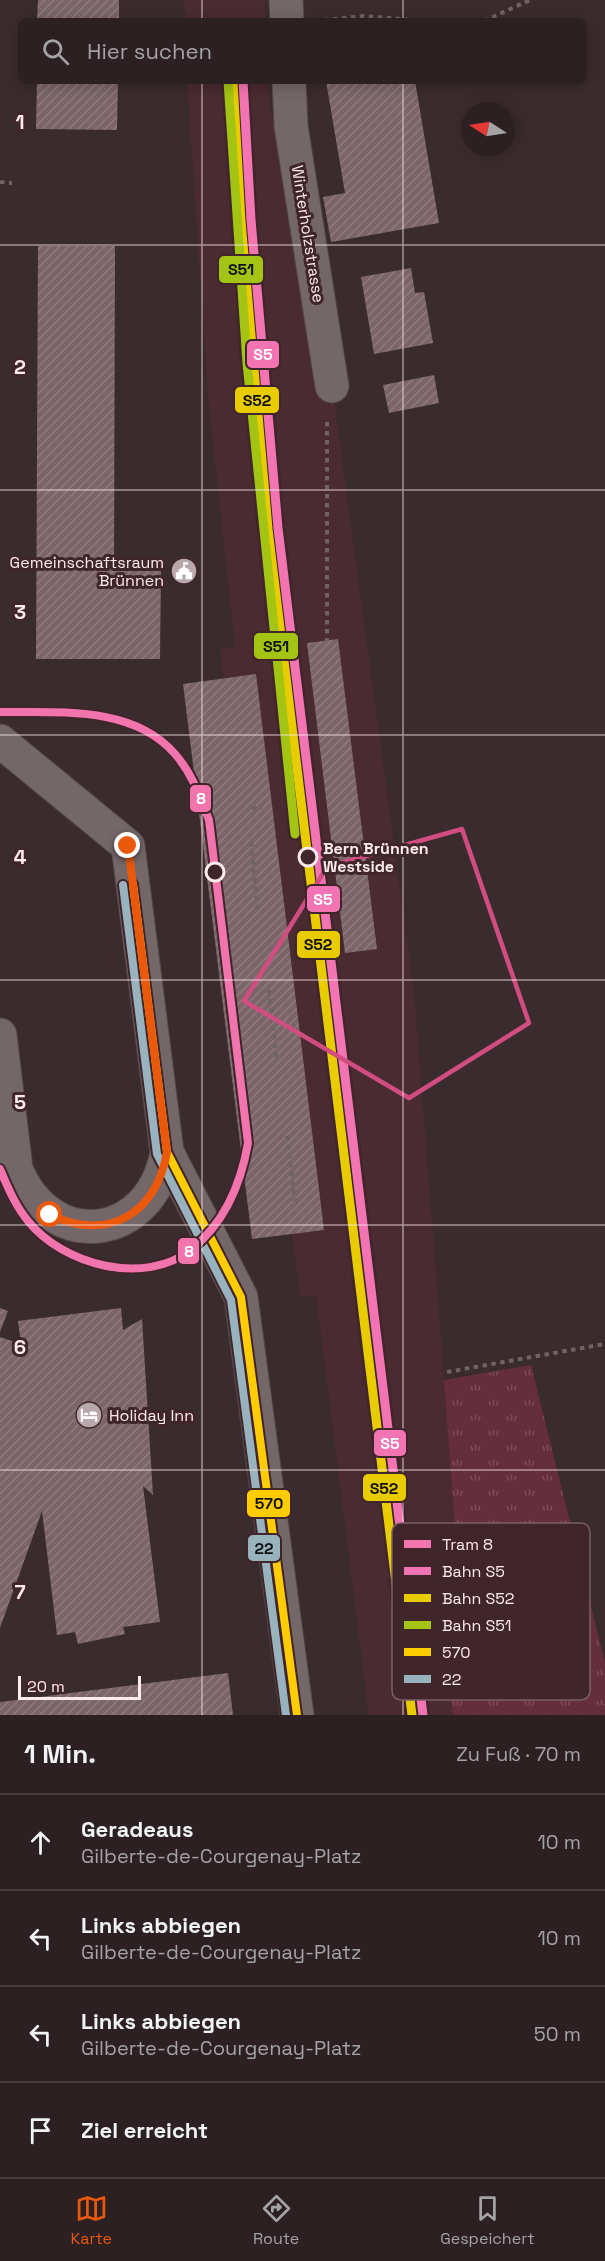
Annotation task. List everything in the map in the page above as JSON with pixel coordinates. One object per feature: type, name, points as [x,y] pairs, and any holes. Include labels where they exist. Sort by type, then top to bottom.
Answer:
[{"type":"street","points":[[286,0],[287,18]]},
{"type":"street","name":"Winterholzstrasse","points":[[289,84],[291,126],[332,386]]},
{"type":"street","points":[[0,741],[128,846],[167,1152],[163,1172],[155,1190],[142,1206],[125,1218],[106,1225],[86,1226],[67,1223],[50,1215],[35,1203],[16,1169],[0,1035]]},
{"type":"street","points":[[167,1152],[240,1294],[297,1715]]},
{"type":"path","points":[[491,18],[530,0]]},
{"type":"path","points":[[345,18],[364,16],[388,18]]},
{"type":"path","points":[[0,182],[12,183]]},
{"type":"path","points":[[327,641],[327,413],[332,386]]},
{"type":"path","points":[[252,808],[262,807]]},
{"type":"path","points":[[251,842],[258,912]]},
{"type":"path","points":[[269,990],[277,1062]]},
{"type":"path","points":[[287,1136],[295,1201]]},
{"type":"path","points":[[447,1372],[605,1344]]},
{"type":"highlighted area","points":[[462,829],[529,1023],[409,1098],[244,1001],[327,867]]},
{"type":"shaded area","points":[[184,0],[265,0],[265,18],[185,18]]},
{"type":"shaded area","points":[[187,84],[268,84],[270,106],[332,386],[414,992],[455,1523],[392,1523],[392,1700],[451,1700],[453,1715],[369,1715],[316,1296],[300,1297],[220,649],[235,647],[209,406]]},
{"type":"green space","points":[[531,1365],[570,1523],[455,1523],[444,1380]]},
{"type":"green space","points":[[590,1603],[605,1663],[605,1715],[453,1715],[451,1700],[590,1700]]},
{"type":"building","points":[[38,0],[119,0],[119,18],[37,18]]},
{"type":"building","points":[[37,84],[118,84],[117,130],[36,129]]},
{"type":"building","points":[[327,84],[416,84],[439,223],[331,242],[323,197],[345,193]]},
{"type":"building","points":[[38,246],[115,246],[114,571],[161,571],[160,659],[36,659]]},
{"type":"building","points":[[411,268],[415,293],[424,292],[433,343],[374,354],[361,277]]},
{"type":"building","points":[[434,375],[439,403],[389,413],[383,385]]},
{"type":"building","points":[[338,639],[377,949],[345,953],[307,643]]},
{"type":"building","points":[[256,674],[324,1230],[252,1239],[183,684]]},
{"type":"building","points":[[0,1308],[8,1311],[0,1332]]},
{"type":"building","name":"Holiday Inn","points":[[121,1308],[123,1330],[142,1319],[153,1495],[143,1486],[160,1622],[123,1627],[125,1634],[78,1644],[75,1632],[57,1635],[42,1511],[0,1628],[0,1337],[21,1344],[18,1321]]},
{"type":"building","points":[[228,1673],[233,1715],[0,1715],[0,1702]]},
{"type":"tram line","name":"8","points":[[0,712],[70,713],[116,719],[158,738],[175,754],[186,769],[209,820],[248,1143],[236,1187],[214,1227],[192,1249],[173,1261],[151,1267],[106,1266],[62,1249],[43,1236],[28,1221],[16,1203],[0,1169]]},
{"type":"rail line","name":"S51","points":[[228,84],[247,363],[295,834]]},
{"type":"rail line","name":"S52","points":[[233,84],[241,221],[268,529],[392,1550]]},
{"type":"rail line","name":"S5","points":[[243,84],[251,220],[278,528],[400,1523]]},
{"type":"rail line","name":"S52","points":[[410,1700],[412,1715]]},
{"type":"rail line","name":"S5","points":[[421,1700],[423,1715]]},
{"type":"transit line","name":"570","points":[[133,884],[167,1152],[241,1297],[297,1715]]},
{"type":"transit line","name":"22","points":[[123,885],[157,1154],[231,1300],[286,1715]]},
{"type":"place","name":"Gemeinschaftsraum Brünnen","points":[[184,571]]},
{"type":"place","name":"Bern Brünnen Westside","points":[[308,857]]},
{"type":"place","name":"Holiday Inn","points":[[89,1415]]},
{"type":"route","points":[[50,1215],[67,1223],[86,1226],[106,1225],[125,1218],[142,1206],[155,1190],[163,1172],[167,1152],[128,846]]}]
